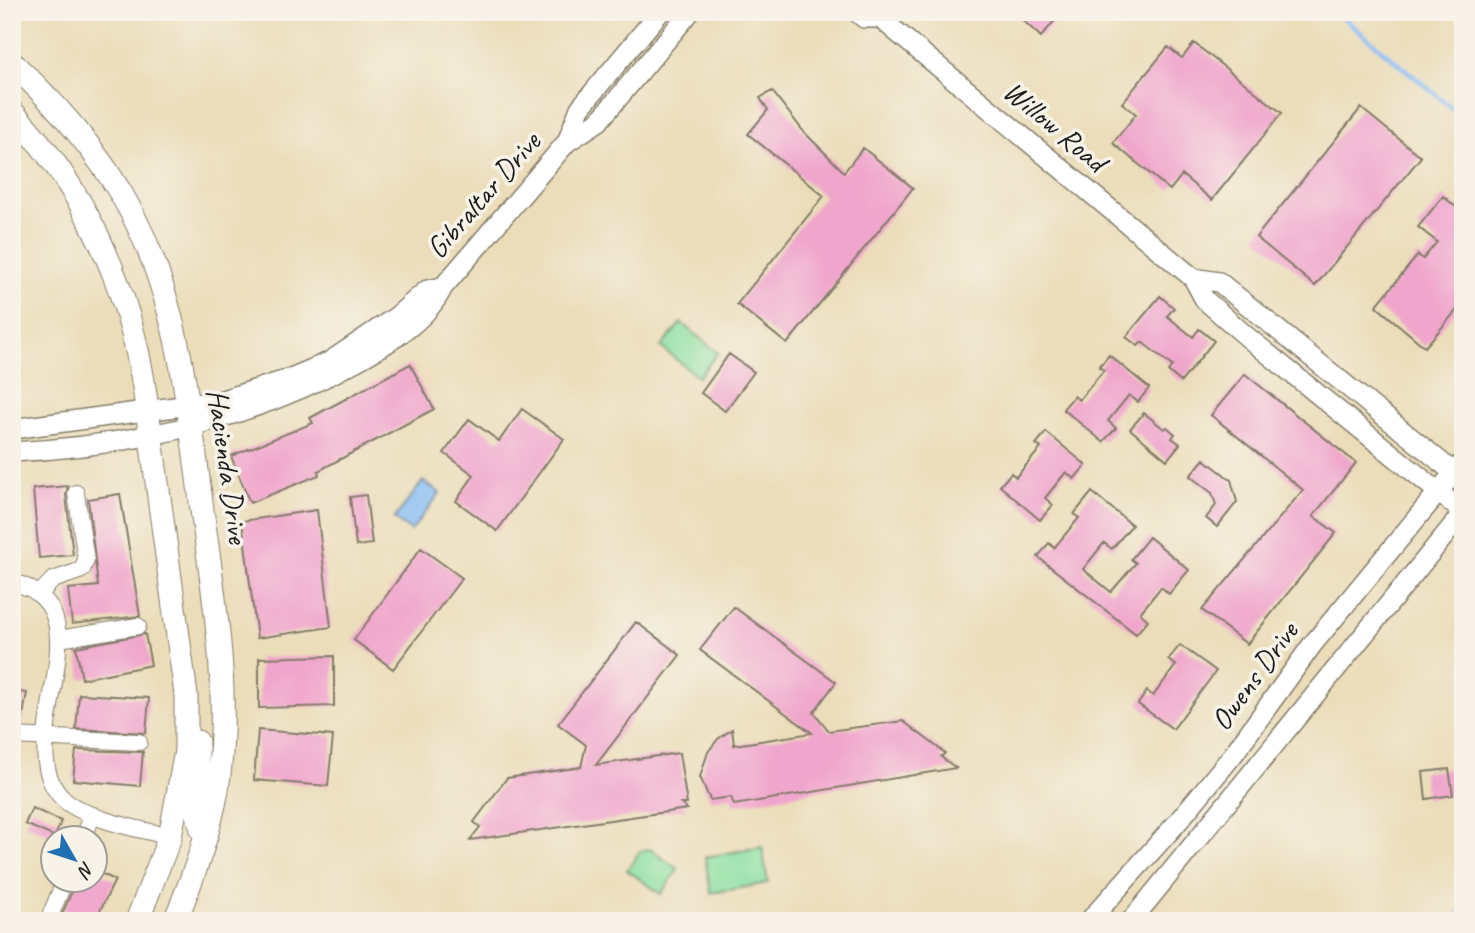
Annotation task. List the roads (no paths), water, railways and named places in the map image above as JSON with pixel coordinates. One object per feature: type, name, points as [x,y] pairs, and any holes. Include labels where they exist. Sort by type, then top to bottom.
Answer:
[{"type":"main road","name":"Hacienda Drive","points":[[12,63],[56,107],[89,146],[118,190],[142,235],[172,320],[190,416],[223,685],[221,752],[206,837],[175,921]]},
{"type":"main road","points":[[12,112],[60,171],[109,258],[138,349],[186,695],[197,743],[197,812],[206,837]]},
{"type":"main road","points":[[137,921],[170,837],[186,751],[186,695]]},
{"type":"main road","points":[[165,921],[183,863],[178,844],[170,837]]},
{"type":"street","name":"Gibraltar Drive","points":[[567,142],[580,108],[660,12]]},
{"type":"street","name":"Gibraltar Drive","points":[[12,452],[150,436],[190,416],[290,395],[330,376],[403,332],[434,305],[443,287],[567,142],[599,121],[691,12]]},
{"type":"street","name":"Willow Road","points":[[857,12],[864,18],[879,15],[1193,278],[1205,300],[1215,309],[1463,513]]},
{"type":"street","name":"Willow Road","points":[[1193,278],[1219,282],[1460,471]]},
{"type":"street","name":"Gibraltar Drive","points":[[12,429],[148,412],[190,416]]},
{"type":"street","name":"Owens Drive","points":[[1089,921],[1176,824],[1232,756],[1312,645],[1438,493],[1460,471]]},
{"type":"street","points":[[40,593],[53,580],[82,570],[86,560],[76,493]]},
{"type":"street","name":"Owens Drive","points":[[1131,921],[1463,513]]},
{"type":"street","points":[[12,582],[40,593],[50,607],[58,639],[44,740],[44,768],[56,789],[67,802],[93,815],[170,837]]},
{"type":"street","points":[[58,639],[138,625]]},
{"type":"street","points":[[12,736],[44,740],[139,742]]},
{"type":"street","points":[[89,824],[93,815]]},
{"type":"street","points":[[48,921],[59,894]]},
{"type":"water","points":[[423,481],[440,493],[411,531],[394,519]]},
{"type":"waterway","points":[[1336,12],[1463,117]]},
{"type":"waterway","points":[[1454,921],[1463,909]]}]
